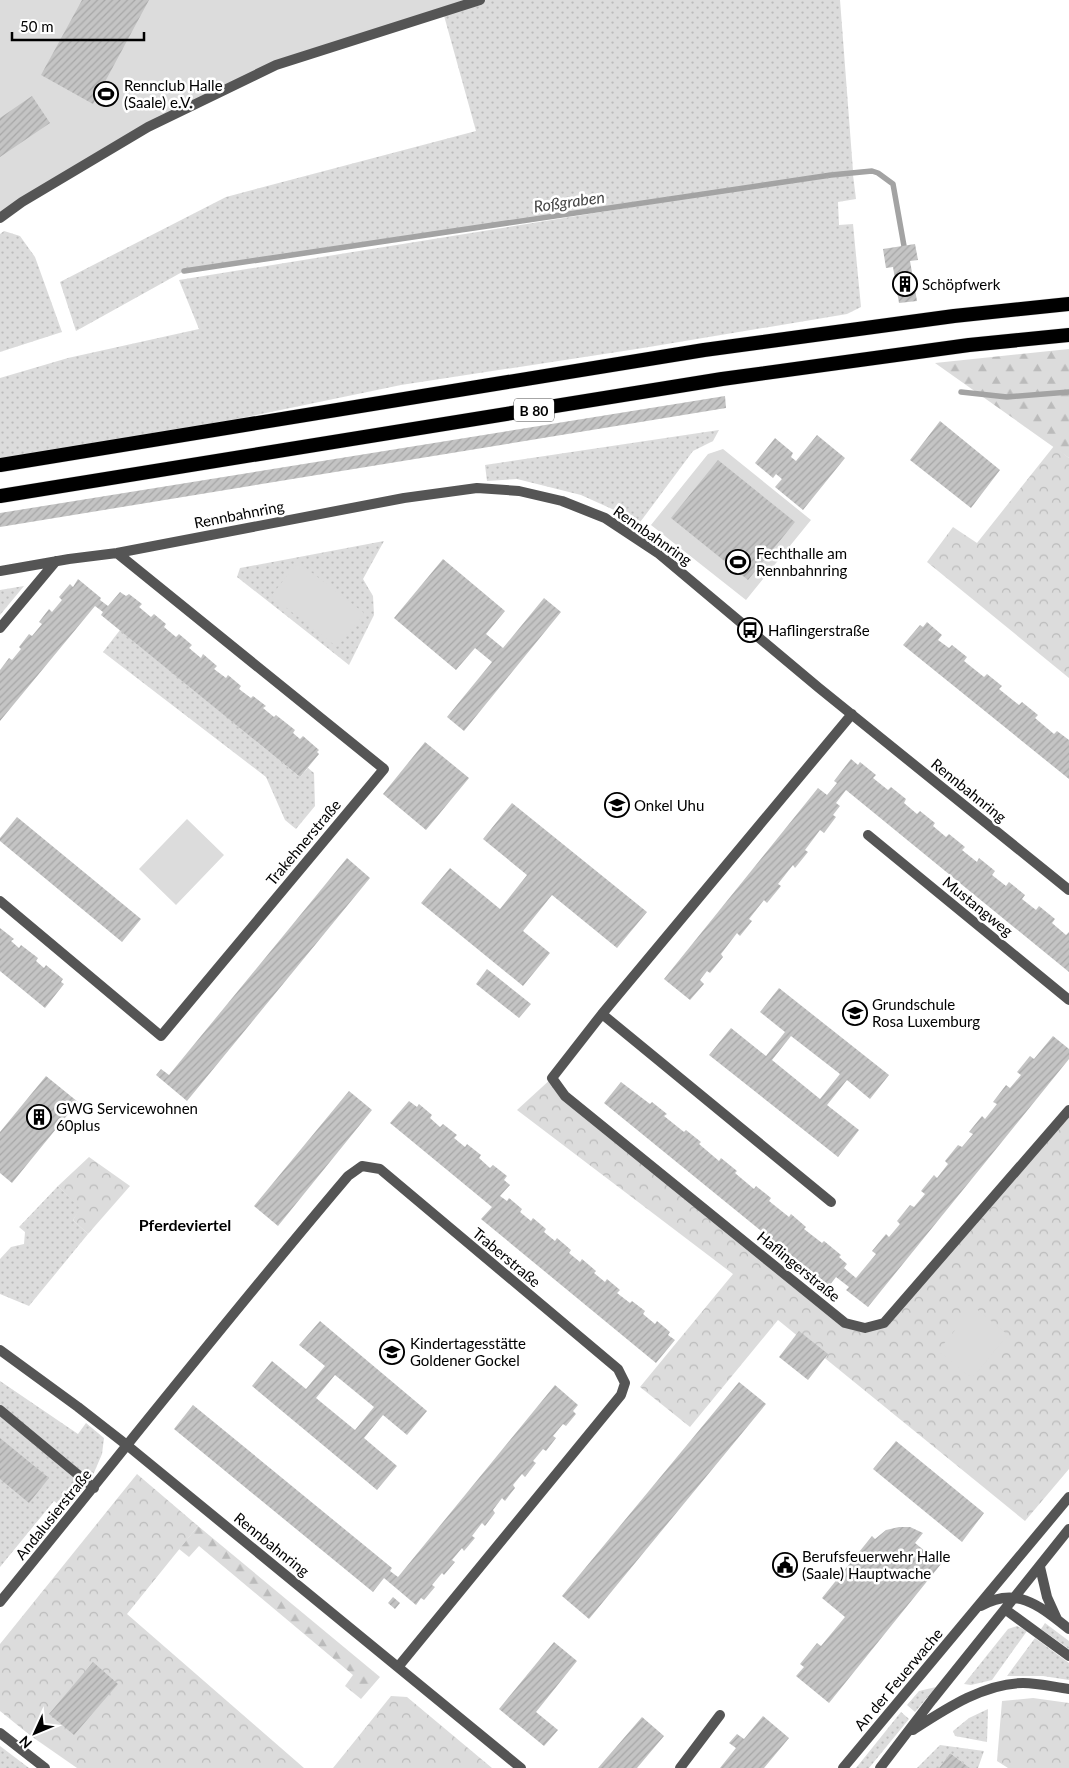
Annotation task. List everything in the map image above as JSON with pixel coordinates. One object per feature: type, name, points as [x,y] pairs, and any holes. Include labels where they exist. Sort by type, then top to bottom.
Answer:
[{"type":"highway","name":"B 80","points":[[0,465],[704,350],[954,316],[1069,304]]},
{"type":"highway","name":"B 80","points":[[0,496],[722,379],[969,346],[1069,335]]},
{"type":"street","points":[[0,218],[22,202],[148,128],[276,65],[480,0]]},
{"type":"street","name":"Rennbahnring","points":[[0,571],[117,553],[404,498],[477,488],[519,490],[562,501],[605,518],[658,553],[1069,890]]},
{"type":"street","name":"Trakehnerstraße","points":[[0,901],[161,1036],[384,769],[117,553]]},
{"type":"street","points":[[0,628],[56,561]]},
{"type":"street","name":"Haflingerstraße","points":[[852,714],[602,1014],[552,1078],[565,1096],[845,1323],[865,1328],[884,1323],[1069,1110]]},
{"type":"street","name":"Mustangweg","points":[[868,835],[1069,1000]]},
{"type":"street","points":[[602,1014],[831,1202]]},
{"type":"street","name":"Traberstraße","points":[[128,1446],[269,1269],[348,1176],[362,1166],[380,1169],[618,1369],[625,1382],[621,1395],[398,1667]]},
{"type":"street","name":"Rennbahnring","points":[[0,1350],[128,1446],[522,1768]]},
{"type":"street","points":[[0,1410],[94,1488]]},
{"type":"street","name":"Andalusierstraße","points":[[0,1602],[128,1446]]},
{"type":"street","name":"An der Feuerwache","points":[[843,1768],[1069,1497]]},
{"type":"street","points":[[880,1768],[908,1734],[932,1700],[1069,1530]]},
{"type":"street","points":[[1040,1567],[1047,1597],[1057,1620]]},
{"type":"street","points":[[997,1583],[1006,1610],[1069,1656]]},
{"type":"street","points":[[1016,1597],[1032,1602],[1069,1629]]},
{"type":"street","name":"An der Feuerwache","points":[[976,1609],[990,1601],[1016,1597]]},
{"type":"street","points":[[908,1734],[942,1712],[998,1686],[1022,1683],[1069,1689]]},
{"type":"street","points":[[680,1768],[720,1715]]},
{"type":"street","points":[[0,1733],[45,1768]]},
{"type":"green space","name":"Rennclub Halle (Saale) e.V.","points":[[0,0],[478,0],[277,63],[146,126],[0,215]]},
{"type":"green space","points":[[482,0],[840,0],[853,171],[184,271],[76,331],[60,282],[226,197],[476,131],[443,12]]},
{"type":"green space","points":[[831,175],[853,175],[856,199],[838,202],[839,225],[853,224],[861,307],[847,314],[643,348],[401,385],[72,453],[0,465],[0,378],[68,358],[199,329],[179,280]]},
{"type":"green space","points":[[4,231],[20,236],[35,257],[62,332],[0,352],[0,234]]},
{"type":"green space","points":[[1069,349],[1069,458],[935,363]]},
{"type":"green space","points":[[719,430],[713,441],[693,451],[638,525],[612,509],[581,495],[517,479],[487,481],[485,465]]},
{"type":"green space","points":[[1054,446],[1069,458],[1069,678],[927,562],[953,527],[977,543]]},
{"type":"green space","name":"Fechthalle am Rennbahnring","points":[[723,449],[811,520],[746,600],[651,525],[708,454]]},
{"type":"green space","points":[[384,541],[363,579],[373,596],[374,615],[349,665],[237,577],[240,568]]},
{"type":"green space","points":[[298,562],[364,613],[337,647],[271,596]]},
{"type":"green space","points":[[24,586],[0,615],[0,590]]},
{"type":"green space","points":[[120,630],[300,777],[308,768],[314,773],[315,806],[296,829],[285,820],[266,777],[103,652]]},
{"type":"green space","points":[[187,819],[224,855],[176,905],[139,869]]},
{"type":"green space","points":[[552,1078],[565,1096],[845,1323],[865,1328],[884,1322],[1069,1110],[1069,1469],[1025,1521],[778,1320],[690,1427],[640,1387],[733,1274],[517,1110]]},
{"type":"green space","points":[[89,1157],[130,1186],[88,1234],[73,1220],[80,1208],[58,1186]]},
{"type":"green space","points":[[58,1186],[81,1208],[73,1220],[88,1234],[29,1306],[0,1294],[0,1259],[11,1247],[24,1244],[25,1232],[19,1227]]},
{"type":"green space","points":[[974,1307],[1008,1335],[972,1378],[938,1351]]},
{"type":"green space","points":[[0,1381],[78,1434],[86,1423],[104,1438],[102,1454],[93,1475],[84,1474],[63,1508],[54,1501],[0,1567]]},
{"type":"green space","points":[[137,1474],[198,1526],[127,1614],[304,1768],[77,1768],[31,1736],[0,1711],[0,1644]]},
{"type":"green space","points":[[198,1526],[380,1677],[361,1699],[345,1686],[353,1675],[199,1546],[189,1557],[179,1549]]},
{"type":"green space","points":[[1045,1623],[1069,1641],[1069,1649],[1041,1629]]},
{"type":"green space","points":[[1017,1626],[1027,1631],[992,1680],[971,1685],[964,1684],[1008,1629]]},
{"type":"green space","points":[[1035,1638],[1069,1663],[1069,1680],[1043,1676],[1007,1676]]},
{"type":"green space","points":[[936,1687],[915,1712],[907,1705],[919,1691]]},
{"type":"green space","points":[[391,1696],[407,1697],[492,1768],[333,1768]]},
{"type":"green space","points":[[1033,1698],[1069,1703],[1069,1768],[1008,1768],[997,1761],[1002,1701]]},
{"type":"green space","points":[[988,1709],[987,1742],[955,1736],[953,1731],[969,1718]]},
{"type":"green space","points":[[901,1712],[909,1719],[869,1768],[856,1768]]},
{"type":"green space","points":[[940,1745],[984,1751],[978,1768],[970,1768],[950,1753],[939,1768],[917,1768]]},
{"type":"green space","points":[[0,1746],[29,1768],[0,1768]]},
{"type":"building","points":[[82,0],[149,0],[93,104],[41,75]]},
{"type":"building","points":[[32,96],[50,123],[0,157],[0,118]]},
{"type":"building","name":"Schöpfwerk","points":[[915,244],[918,260],[910,261],[917,301],[899,303],[893,267],[886,268],[883,249]]},
{"type":"building","points":[[725,396],[726,408],[0,527],[0,513]]},
{"type":"building","points":[[940,421],[1000,470],[971,508],[910,460]]},
{"type":"building","points":[[817,435],[845,458],[803,510],[775,487],[782,479],[776,474],[773,478],[755,463],[775,438],[793,453],[791,457],[796,461]]},
{"type":"building","points":[[718,460],[795,522],[748,580],[671,518]]},
{"type":"building","points":[[443,559],[505,611],[486,634],[503,648],[544,598],[561,612],[464,731],[447,717],[492,662],[475,648],[456,670],[394,618]]},
{"type":"building","points":[[78,579],[108,606],[120,592],[126,596],[129,594],[142,604],[139,607],[151,617],[154,614],[166,624],[164,627],[176,637],[179,634],[192,645],[189,648],[201,658],[203,654],[217,666],[214,669],[226,678],[228,675],[241,686],[239,689],[251,698],[253,696],[266,706],[263,708],[274,717],[276,715],[295,730],[293,733],[300,739],[303,736],[319,750],[317,752],[319,754],[300,777],[101,615],[103,612],[95,606],[0,721],[0,670],[9,658],[12,660],[21,649],[19,647],[29,634],[32,636],[42,624],[39,622],[49,609],[52,612],[62,600],[59,597],[70,584],[73,587]]},
{"type":"building","points":[[927,622],[942,635],[938,640],[949,648],[952,645],[967,657],[964,661],[984,677],[987,674],[1002,686],[999,689],[1019,705],[1022,702],[1038,715],[1035,718],[1054,734],[1057,731],[1069,740],[1069,779],[903,645],[920,625],[923,627]]},
{"type":"building","points":[[425,742],[469,778],[426,830],[383,794]]},
{"type":"building","points":[[851,759],[858,765],[860,762],[876,775],[873,778],[888,790],[891,787],[906,799],[904,803],[917,814],[920,811],[935,823],[933,826],[946,837],[949,834],[965,847],[962,850],[977,862],[979,858],[995,871],[992,875],[1006,886],[1009,882],[1025,895],[1022,899],[1036,910],[1039,906],[1055,919],[1052,923],[1066,935],[1069,932],[1069,972],[846,790],[836,803],[840,806],[833,815],[836,817],[824,833],[820,830],[805,850],[808,852],[795,868],[793,865],[778,884],[781,886],[767,903],[764,900],[749,919],[752,921],[740,936],[737,933],[721,954],[723,957],[710,973],[707,971],[700,980],[704,984],[690,1000],[664,979],[818,788],[827,795],[837,783],[834,781]]},
{"type":"building","points":[[512,803],[647,912],[617,948],[552,895],[523,931],[550,953],[523,986],[421,903],[450,868],[500,909],[527,875],[483,839]]},
{"type":"building","points":[[17,817],[141,919],[122,942],[0,841],[0,838]]},
{"type":"building","points":[[347,858],[370,878],[187,1101],[156,1075],[161,1069],[169,1075]]},
{"type":"building","points":[[0,928],[14,939],[11,941],[19,948],[21,945],[38,958],[36,961],[44,968],[46,965],[63,979],[61,982],[64,984],[45,1008],[0,971]]},
{"type":"building","points":[[487,969],[531,1004],[519,1018],[476,984]]},
{"type":"building","points":[[779,988],[889,1075],[870,1099],[847,1080],[827,1105],[859,1130],[838,1157],[709,1055],[731,1028],[766,1056],[785,1032],[760,1012]],"holes":[[[791,1036],[840,1074],[820,1099],[772,1060]]]},
{"type":"building","points":[[1053,1036],[1069,1049],[1069,1059],[868,1307],[846,1290],[849,1287],[836,1277],[829,1286],[604,1103],[621,1082],[650,1104],[652,1102],[667,1114],[664,1116],[684,1132],[686,1130],[701,1142],[699,1144],[719,1161],[721,1158],[754,1189],[756,1186],[771,1198],[769,1201],[789,1217],[791,1214],[806,1227],[804,1229],[822,1243],[824,1241],[841,1255],[839,1257],[847,1264],[844,1268],[856,1278],[876,1254],[872,1251],[886,1234],[889,1237],[900,1224],[897,1221],[910,1205],[914,1207],[925,1194],[921,1191],[934,1175],[937,1178],[948,1164],[945,1161],[958,1145],[962,1147],[973,1134],[969,1132],[982,1116],[985,1119],[997,1104],[993,1102],[1006,1085],[1010,1088],[1021,1075],[1017,1072],[1030,1056],[1034,1059]]},
{"type":"building","name":"GWG Servicewohnen 60plus","points":[[46,1076],[78,1102],[12,1183],[0,1173],[0,1132]]},
{"type":"building","points":[[349,1091],[372,1110],[278,1226],[254,1206]]},
{"type":"building","points":[[409,1101],[417,1107],[419,1104],[432,1115],[430,1118],[440,1127],[443,1124],[457,1135],[454,1138],[465,1147],[467,1144],[481,1155],[479,1158],[490,1168],[493,1165],[507,1176],[504,1180],[510,1185],[500,1196],[507,1201],[509,1198],[522,1209],[520,1212],[531,1221],[533,1218],[546,1229],[544,1232],[555,1241],[557,1238],[571,1250],[569,1253],[580,1262],[582,1259],[605,1282],[607,1279],[620,1290],[617,1293],[645,1311],[643,1314],[655,1324],[657,1321],[670,1332],[668,1335],[675,1340],[656,1363],[481,1219],[492,1207],[390,1123]]},
{"type":"building","points":[[320,1321],[427,1411],[407,1435],[383,1415],[364,1438],[397,1466],[377,1490],[252,1386],[272,1361],[306,1389],[325,1366],[299,1345]],"holes":[[[335,1375],[374,1407],[355,1430],[316,1398]]]},
{"type":"building","points":[[799,1331],[828,1354],[808,1380],[779,1357]]},
{"type":"building","points":[[739,1382],[766,1404],[589,1619],[562,1596]]},
{"type":"building","points":[[555,1385],[578,1405],[573,1411],[576,1414],[566,1426],[563,1424],[553,1436],[556,1438],[546,1451],[543,1449],[533,1461],[536,1463],[525,1477],[522,1474],[513,1485],[515,1488],[505,1501],[502,1498],[493,1510],[495,1513],[485,1526],[482,1523],[472,1536],[475,1538],[464,1551],[462,1548],[452,1560],[455,1562],[432,1585],[435,1587],[424,1600],[421,1598],[416,1605],[384,1578],[373,1592],[174,1429],[193,1405],[392,1568],[390,1571],[398,1577]]},
{"type":"building","points":[[0,1438],[49,1478],[29,1503],[0,1479]]},
{"type":"building","points":[[896,1441],[984,1513],[962,1542],[873,1469]]},
{"type":"building","points":[[910,1527],[923,1533],[915,1543],[941,1564],[829,1703],[796,1676],[804,1667],[800,1664],[817,1643],[821,1646],[845,1617],[822,1598],[872,1536],[875,1539],[886,1530]]},
{"type":"building","points":[[393,1597],[400,1603],[395,1609],[388,1603]]},
{"type":"building","points":[[554,1642],[577,1661],[536,1712],[558,1730],[544,1746],[499,1709]]},
{"type":"building","points":[[93,1662],[118,1684],[74,1735],[49,1714]]},
{"type":"building","points":[[763,1716],[789,1738],[764,1768],[720,1768],[736,1748],[729,1743],[737,1734],[744,1739]]},
{"type":"building","points":[[642,1717],[664,1736],[637,1768],[598,1768]]},
{"type":"building","points":[[950,1753],[970,1768],[939,1768]]},
{"type":"waterway","name":"Roßgraben","points":[[184,271],[831,175],[872,171],[893,184],[904,246]]},
{"type":"waterway","name":"Roßgraben","points":[[961,392],[1007,397],[1069,392]]},
{"type":"place","name":"Rennclub Halle (Saale) e.V.","points":[[106,94]]},
{"type":"place","name":"Schöpfwerk","points":[[905,284]]},
{"type":"place","name":"Fechthalle am Rennbahnring","points":[[738,562]]},
{"type":"place","name":"Haflingerstraße","points":[[750,630]]},
{"type":"place","name":"Onkel Uhu","points":[[617,805]]},
{"type":"place","name":"Grundschule Rosa Luxemburg","points":[[855,1013]]},
{"type":"place","name":"GWG Servicewohnen 60plus","points":[[39,1117]]},
{"type":"place","name":"Kindertagesstätte Goldener Gockel","points":[[392,1352]]},
{"type":"place","name":"Berufsfeuerwehr Halle (Saale) Hauptwache","points":[[785,1565]]},
{"type":"district","name":"Pferdeviertel","points":[[185,1224]]}]
